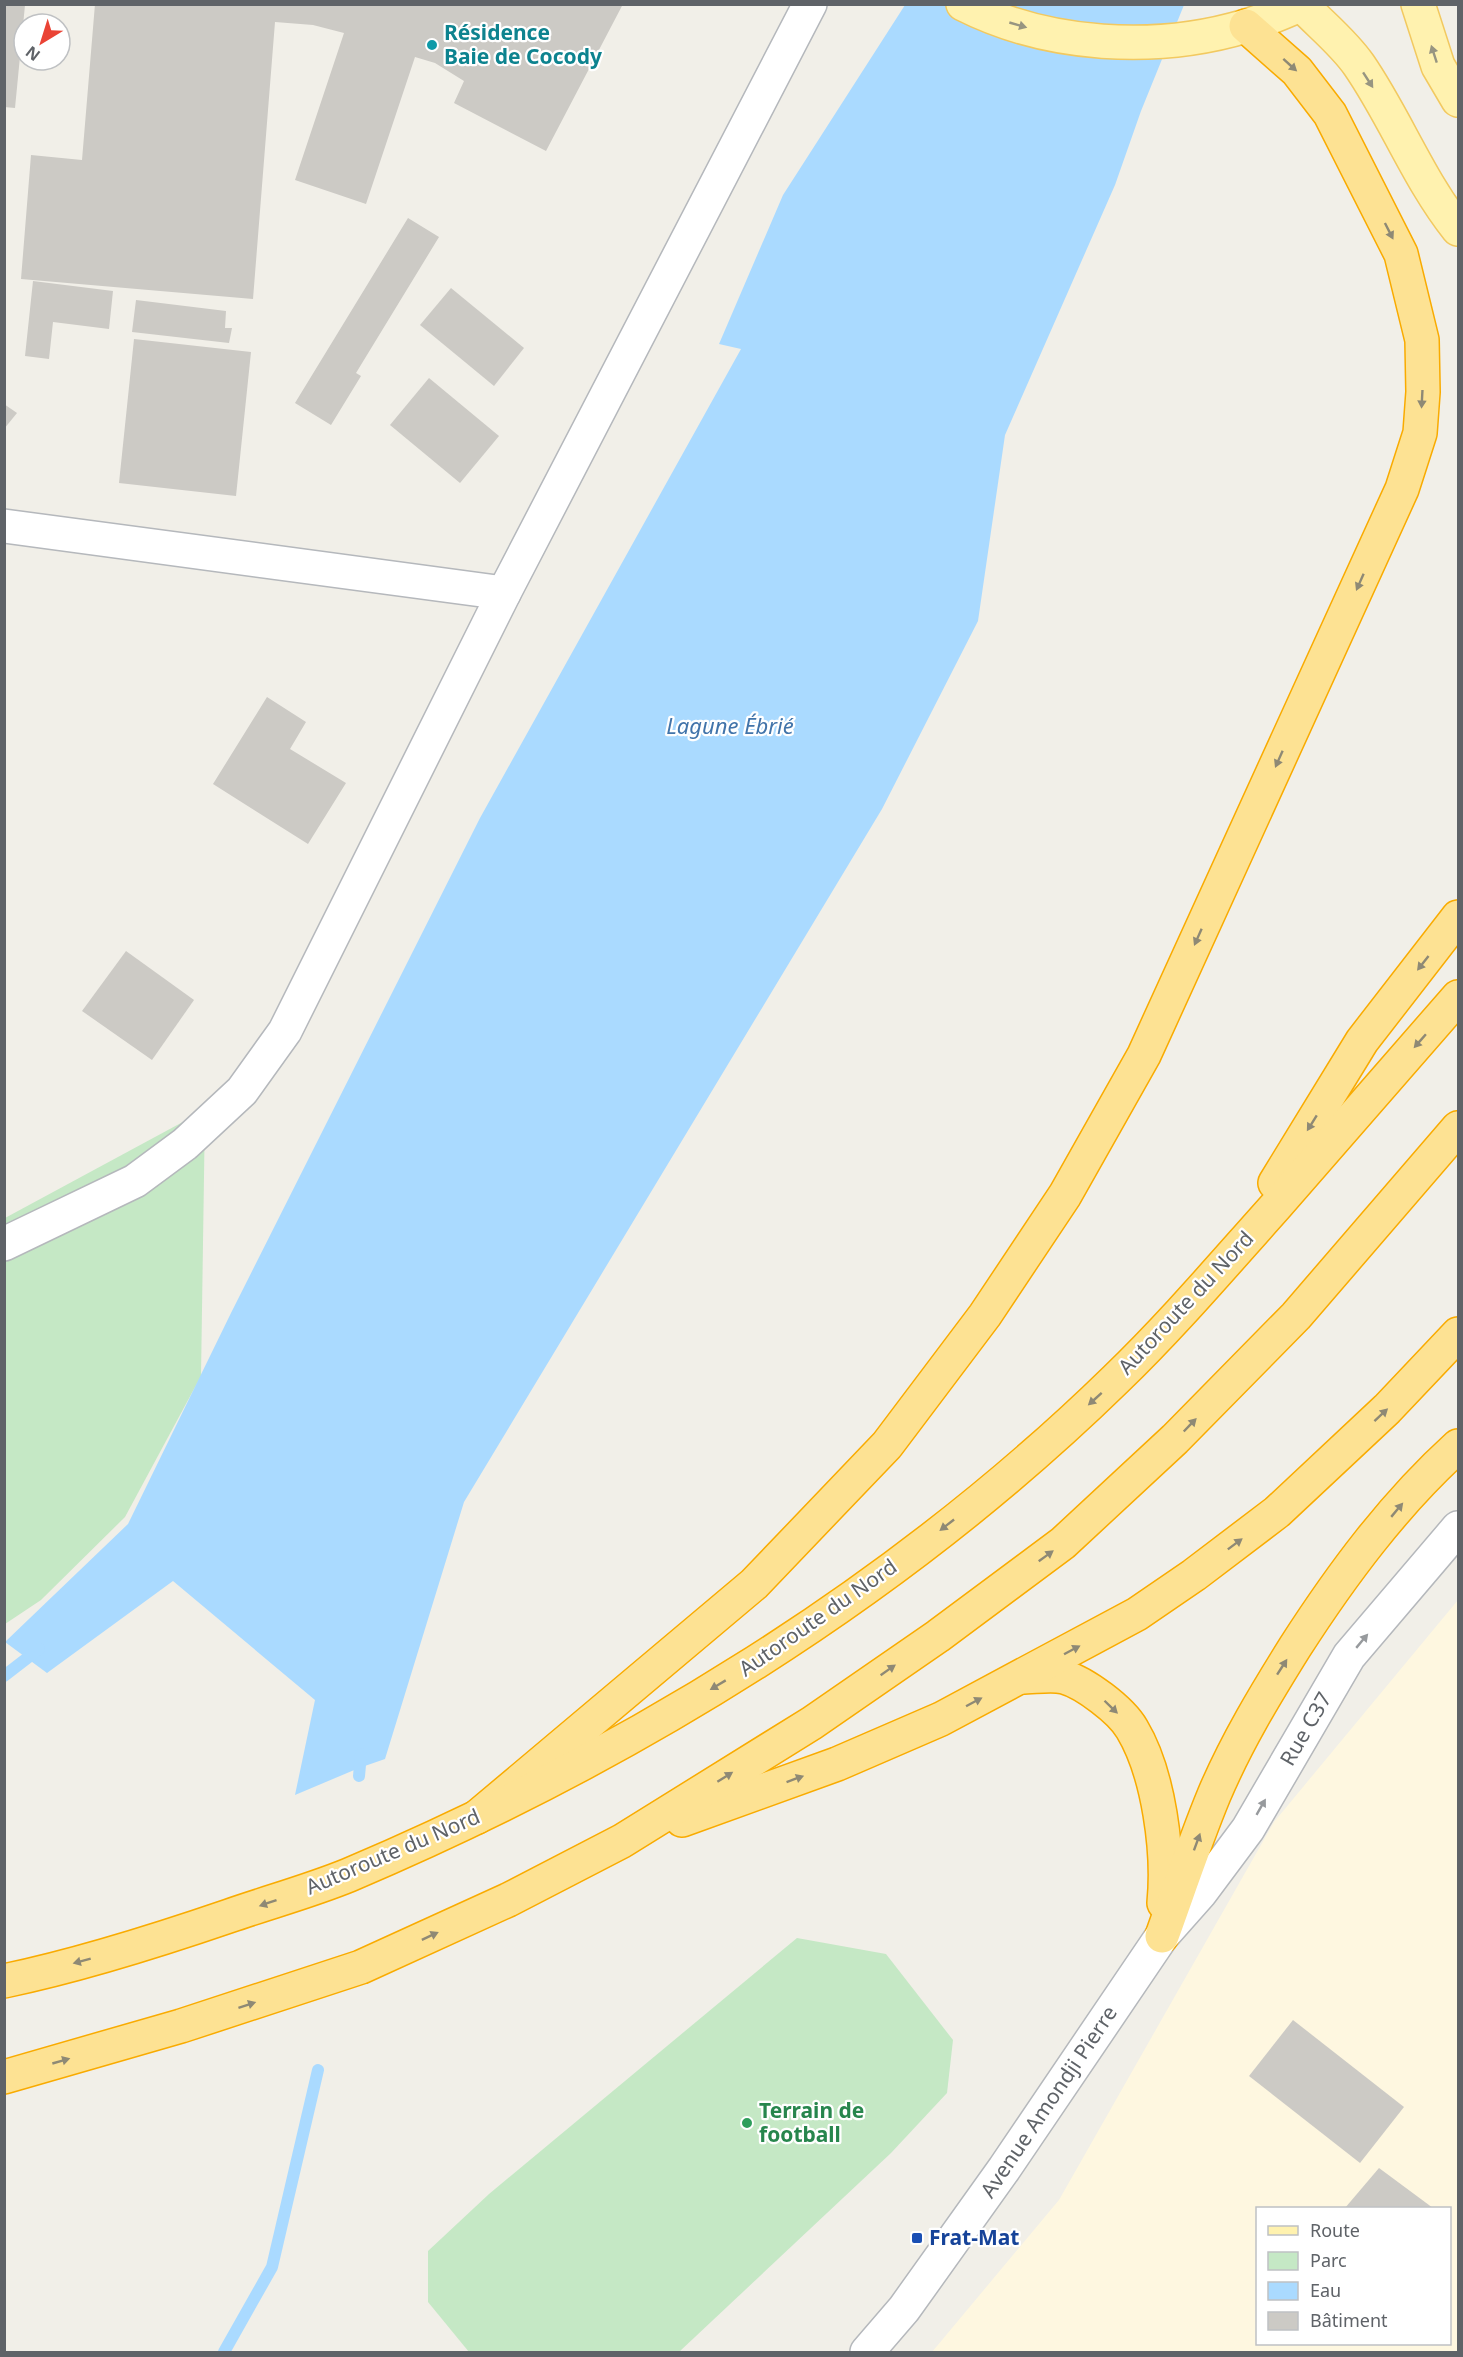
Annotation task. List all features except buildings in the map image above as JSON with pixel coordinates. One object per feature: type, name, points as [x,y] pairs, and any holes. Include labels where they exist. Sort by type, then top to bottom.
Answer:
[{"type":"highway","points":[[477,1816],[754,1584],[887,1445],[985,1315],[1065,1195],[1144,1055],[1402,489],[1420,433],[1423,392],[1422,340],[1401,254],[1330,114],[1297,71],[1246,26]]},
{"type":"highway","points":[[1223,1266],[1362,1041],[1458,917]]},
{"type":"highway","name":"Autoroute du Nord","points":[[4,1981],[162,1939],[345,1877],[477,1816],[662,1719],[769,1655],[891,1569],[1023,1465],[1117,1378],[1223,1266],[1458,997]]},
{"type":"highway","points":[[4,2077],[181,2026],[361,1967],[508,1900],[622,1841],[812,1723],[938,1636],[1063,1544],[1175,1439],[1296,1316],[1458,1128]]},
{"type":"highway","points":[[622,1841],[837,1764],[941,1719],[1137,1614],[1194,1575],[1277,1512],[1388,1409],[1458,1334]]},
{"type":"highway","points":[[1161,1936],[1214,1794],[1257,1706],[1314,1617],[1356,1558],[1406,1499],[1458,1446]]},
{"type":"highway","points":[[1020,1677],[1062,1676],[1096,1692],[1132,1727],[1148,1764],[1161,1820],[1167,1873],[1161,1936]]},
{"type":"main road","points":[[963,4],[1009,23],[1051,34],[1106,42],[1150,42],[1196,37],[1246,26],[1302,5],[1357,62],[1390,113],[1441,207],[1458,229]]},
{"type":"main road","points":[[1418,4],[1438,66],[1458,100]]},
{"type":"street","points":[[4,1244],[135,1181],[185,1144],[242,1091],[285,1031],[504,593],[810,4]]},
{"type":"street","points":[[4,526],[504,593]]},
{"type":"street","name":"Rue C37","points":[[1161,1936],[1202,1892],[1248,1829],[1349,1656],[1458,1528]]},
{"type":"street","name":"Avenue Amondji Pierre","points":[[867,2352],[904,2309],[1005,2169],[1161,1936]]},
{"type":"shaded area","points":[[1458,1600],[1458,2352],[932,2352],[1059,2200],[1274,1822]]},
{"type":"green space","points":[[205,1110],[201,1376],[125,1517],[41,1600],[5,1624],[5,1218]]},
{"type":"green space","name":"Terrain de football","points":[[797,1938],[886,1954],[953,2040],[947,2093],[891,2153],[679,2352],[469,2352],[428,2302],[428,2251],[489,2194]]},
{"type":"water","name":"Lagune Ébrié","points":[[905,5],[1184,5],[1141,111],[1115,185],[1005,435],[978,621],[882,809],[464,1502],[385,1759],[295,1795],[315,1700],[173,1581],[47,1673],[5,1642],[128,1524],[231,1313],[480,818],[741,349],[719,344],[783,195]]},
{"type":"waterway","points":[[4,1676],[39,1649]]},
{"type":"waterway","points":[[359,1776],[361,1754]]},
{"type":"waterway","points":[[224,2352],[272,2267],[318,2070]]},
{"type":"place","name":"Résidence Baie de Cocody","points":[[432,45]]},
{"type":"place","name":"Terrain de football","points":[[747,2123]]},
{"type":"place","name":"Frat-Mat","points":[[917,2238]]}]
